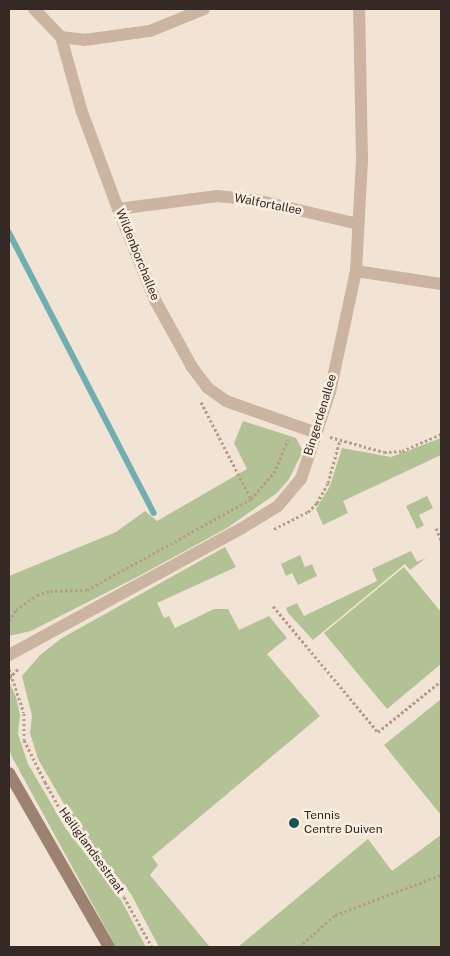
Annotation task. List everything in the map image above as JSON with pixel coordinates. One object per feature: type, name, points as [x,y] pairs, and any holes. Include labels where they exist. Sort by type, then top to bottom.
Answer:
[{"type":"street","name":"Wildenborchallee","points":[[34,9],[61,37],[82,112],[118,209],[155,300],[192,367],[208,388],[226,401],[317,433]]},
{"type":"street","points":[[61,37],[84,40],[150,31],[204,9]]},
{"type":"street","name":"Bingerdenallee","points":[[9,655],[260,517],[278,506],[300,479],[330,392],[356,270],[362,159],[359,9]]},
{"type":"street","name":"Walfortallee","points":[[118,209],[217,196],[256,200],[358,224]]},
{"type":"street","points":[[356,270],[441,284]]},
{"type":"street","points":[[9,773],[109,947]]},
{"type":"path","points":[[208,388],[199,399],[260,517]]},
{"type":"path","points":[[9,621],[16,610],[37,595],[50,591],[87,590],[251,499],[274,474],[293,425]]},
{"type":"path","points":[[317,433],[384,452],[402,451],[441,434]]},
{"type":"path","points":[[436,528],[441,540]]},
{"type":"path","points":[[273,606],[378,732],[441,681]]},
{"type":"path","name":"Heiliglandsestraat","points":[[9,668],[24,713],[24,740],[45,782],[66,820],[124,897],[152,947]]},
{"type":"path","points":[[299,947],[335,914],[441,875]]},
{"type":"green space","points":[[243,421],[296,438],[303,451],[289,479],[277,493],[227,528],[137,577],[31,631],[9,636],[9,576],[116,532],[145,511],[157,521],[247,469],[234,443]]},
{"type":"green space","points":[[441,438],[441,455],[343,501],[348,513],[323,525],[316,509],[330,486],[342,448],[391,457]]},
{"type":"green space","points":[[427,496],[433,508],[419,515],[424,525],[417,529],[406,506]]},
{"type":"green space","points":[[225,547],[236,567],[157,603],[164,618],[169,616],[175,628],[214,609],[228,609],[239,630],[269,616],[287,638],[267,654],[320,716],[152,857],[158,865],[150,875],[210,947],[159,947],[131,894],[75,823],[38,759],[30,733],[32,716],[22,676],[40,655],[62,638]]},
{"type":"green space","points":[[411,551],[417,562],[426,558],[410,570],[405,564],[313,640],[288,613],[286,608],[297,603],[304,616],[377,581],[372,569]]},
{"type":"green space","points":[[300,555],[305,567],[312,564],[317,576],[298,585],[292,573],[286,576],[281,564]]},
{"type":"green space","points":[[404,567],[441,612],[441,664],[387,709],[324,633]]},
{"type":"green space","points":[[9,681],[16,697],[20,715],[18,734],[28,764],[66,829],[121,900],[146,947],[116,947],[12,757],[9,749]]},
{"type":"green space","points":[[441,699],[441,815],[384,745]]},
{"type":"green space","points":[[441,835],[441,947],[238,947],[368,839],[392,871]]},
{"type":"waterway","points":[[9,232],[154,513]]},
{"type":"place","name":"Tennis Centre Duiven","points":[[294,823]]}]
